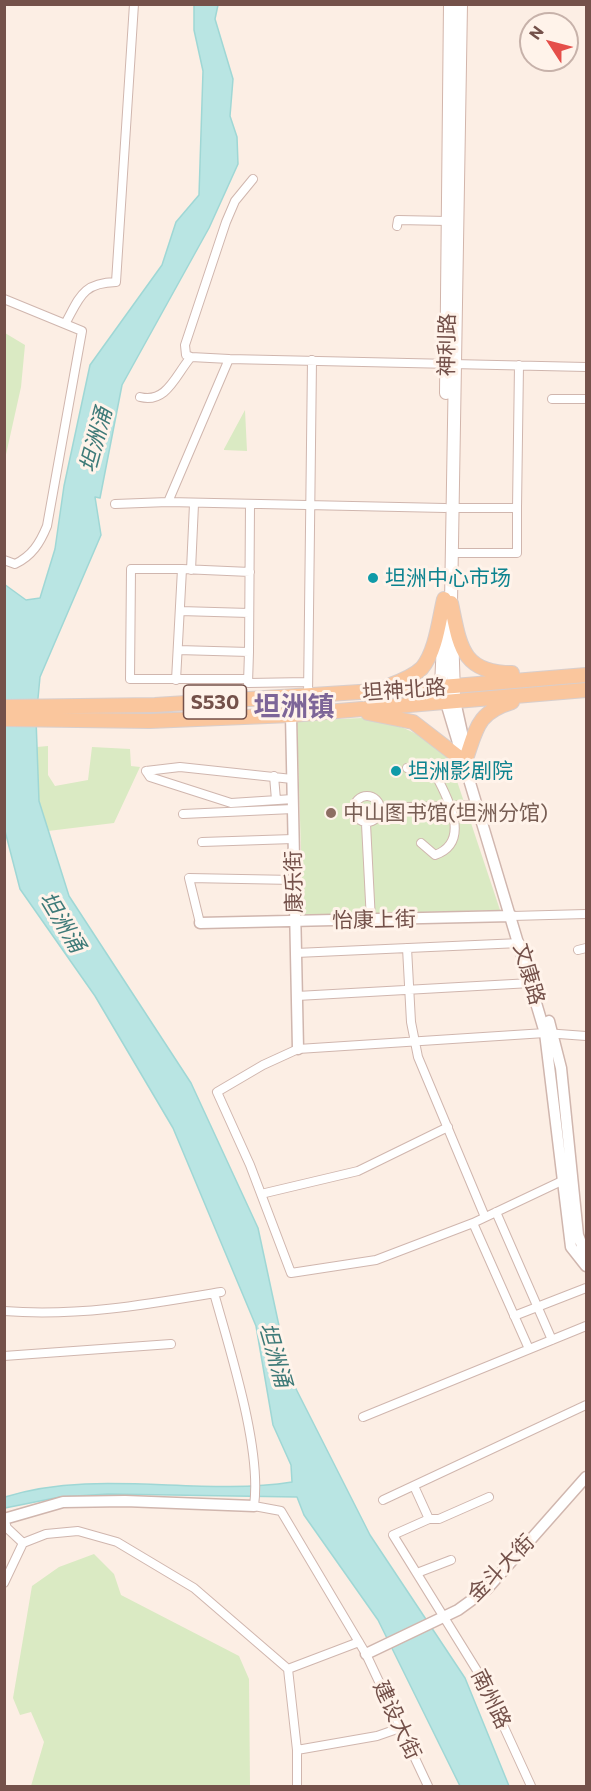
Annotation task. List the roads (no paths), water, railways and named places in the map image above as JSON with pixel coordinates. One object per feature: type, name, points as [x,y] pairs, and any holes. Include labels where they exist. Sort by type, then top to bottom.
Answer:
[{"type":"main road","name":"神利路","points":[[450,4],[448,221],[451,364],[447,686],[450,701]]},
{"type":"main road","points":[[451,364],[461,4]]},
{"type":"main road","points":[[375,692],[408,678],[422,667],[433,645],[448,601],[452,553],[449,508]]},
{"type":"main road","points":[[448,601],[460,646],[472,663],[492,673],[523,673],[550,678]]},
{"type":"main road","name":"坦神北路","points":[[4,719],[54,712],[155,705],[308,689],[375,692],[586,675]]},
{"type":"main road","name":"坦神北路","points":[[4,706],[150,721],[349,710],[586,690]]},
{"type":"main road","points":[[349,710],[413,722],[464,757],[480,720],[493,707],[537,694]]},
{"type":"street","points":[[65,324],[80,296],[97,283],[116,282],[134,4]]},
{"type":"street","points":[[253,179],[236,201],[226,222],[186,345],[186,355],[229,359],[586,367]]},
{"type":"street","points":[[397,226],[398,220],[448,221]]},
{"type":"street","points":[[4,300],[82,331],[47,526],[42,539],[28,558],[15,564],[4,560]]},
{"type":"street","points":[[140,397],[149,400],[166,392],[190,357]]},
{"type":"street","points":[[168,502],[229,359]]},
{"type":"street","points":[[250,505],[248,683],[308,689],[312,360]]},
{"type":"street","points":[[452,553],[517,553],[519,365]]},
{"type":"street","points":[[552,399],[586,399]]},
{"type":"street","points":[[115,504],[168,502],[517,508]]},
{"type":"street","points":[[176,681],[180,611],[195,504]]},
{"type":"street","points":[[248,679],[176,681],[129,679],[131,569],[250,572]]},
{"type":"street","points":[[180,611],[249,614]]},
{"type":"street","points":[[178,650],[249,652]]},
{"type":"street","points":[[450,701],[464,757],[515,916],[549,1033]]},
{"type":"street","name":"康乐街","points":[[291,714],[298,1049]]},
{"type":"street","name":"文康路","points":[[464,757],[477,805],[515,916],[531,983],[549,1033],[568,1177],[572,1247],[586,1266]]},
{"type":"street","points":[[407,768],[431,766],[457,830],[453,843],[446,851],[435,855],[421,843]]},
{"type":"street","points":[[292,779],[180,767],[146,771],[150,777],[231,803],[276,800],[293,804]]},
{"type":"street","points":[[274,776],[276,800]]},
{"type":"street","points":[[371,921],[366,824],[354,813],[354,805],[360,798],[370,795],[382,808],[477,805]]},
{"type":"street","points":[[183,814],[293,804]]},
{"type":"street","points":[[366,824],[374,820],[382,808]]},
{"type":"street","points":[[202,842],[293,839]]},
{"type":"street","points":[[200,923],[189,878],[294,880]]},
{"type":"street","points":[[515,916],[586,914]]},
{"type":"street","name":"怡康上街","points":[[200,923],[515,916]]},
{"type":"street","points":[[296,953],[520,943]]},
{"type":"street","points":[[407,948],[418,1057],[485,1217]]},
{"type":"street","points":[[297,996],[531,983]]},
{"type":"street","points":[[585,1033],[415,1040],[298,1049],[263,1065],[217,1092],[261,1194],[291,1273],[376,1260],[473,1223],[568,1177],[578,1235],[586,1256]]},
{"type":"street","points":[[261,1194],[358,1171],[448,1127]]},
{"type":"street","points":[[496,1212],[552,1340]]},
{"type":"street","points":[[473,1223],[529,1350]]},
{"type":"street","points":[[514,1316],[584,1288]]},
{"type":"street","points":[[4,1311],[59,1313],[137,1307],[218,1293],[258,1481],[254,1506],[125,1501],[63,1502],[4,1519],[7,1527],[23,1543]]},
{"type":"street","points":[[363,1417],[586,1326]]},
{"type":"street","points":[[4,1356],[171,1344]]},
{"type":"street","points":[[383,1500],[586,1405]]},
{"type":"street","name":"金斗大街","points":[[366,1654],[458,1610],[487,1589],[586,1477]]},
{"type":"street","points":[[414,1486],[429,1519],[439,1519],[489,1497]]},
{"type":"street","name":"建设大街","points":[[254,1506],[281,1511],[366,1654],[428,1786]]},
{"type":"street","name":"南州路","points":[[429,1519],[393,1535],[417,1573],[440,1618],[481,1677],[531,1786]]},
{"type":"street","points":[[4,1583],[23,1543],[46,1534],[78,1532],[117,1542],[194,1588],[288,1668],[297,1749],[297,1786]]},
{"type":"street","points":[[417,1573],[451,1560]]},
{"type":"street","points":[[288,1668],[359,1642]]},
{"type":"street","points":[[297,1749],[377,1736],[400,1728]]},
{"type":"water","name":"坦洲涌","points":[[194,5],[218,5],[215,19],[233,79],[230,116],[237,137],[238,164],[209,228],[122,385],[100,498],[95,497],[101,535],[40,677],[36,719],[39,801],[69,896],[191,1083],[258,1228],[290,1377],[370,1535],[465,1678],[509,1786],[460,1786],[378,1620],[304,1515],[297,1497],[108,1494],[60,1497],[5,1508],[5,1497],[40,1489],[75,1485],[111,1483],[220,1487],[292,1482],[291,1465],[273,1425],[256,1326],[173,1128],[95,996],[20,889],[5,831],[4,584],[26,600],[40,598],[55,549],[64,486],[90,365],[162,265],[176,222],[199,195],[203,71],[194,30]]},
{"type":"place","name":"坦洲中心市场","points":[[373,578]]},
{"type":"place","name":"坦洲影剧院","points":[[396,771]]},
{"type":"place","name":"中山图书馆(坦洲分馆)","points":[[331,813]]},
{"type":"district","name":"坦洲镇","points":[[294,707]]}]
